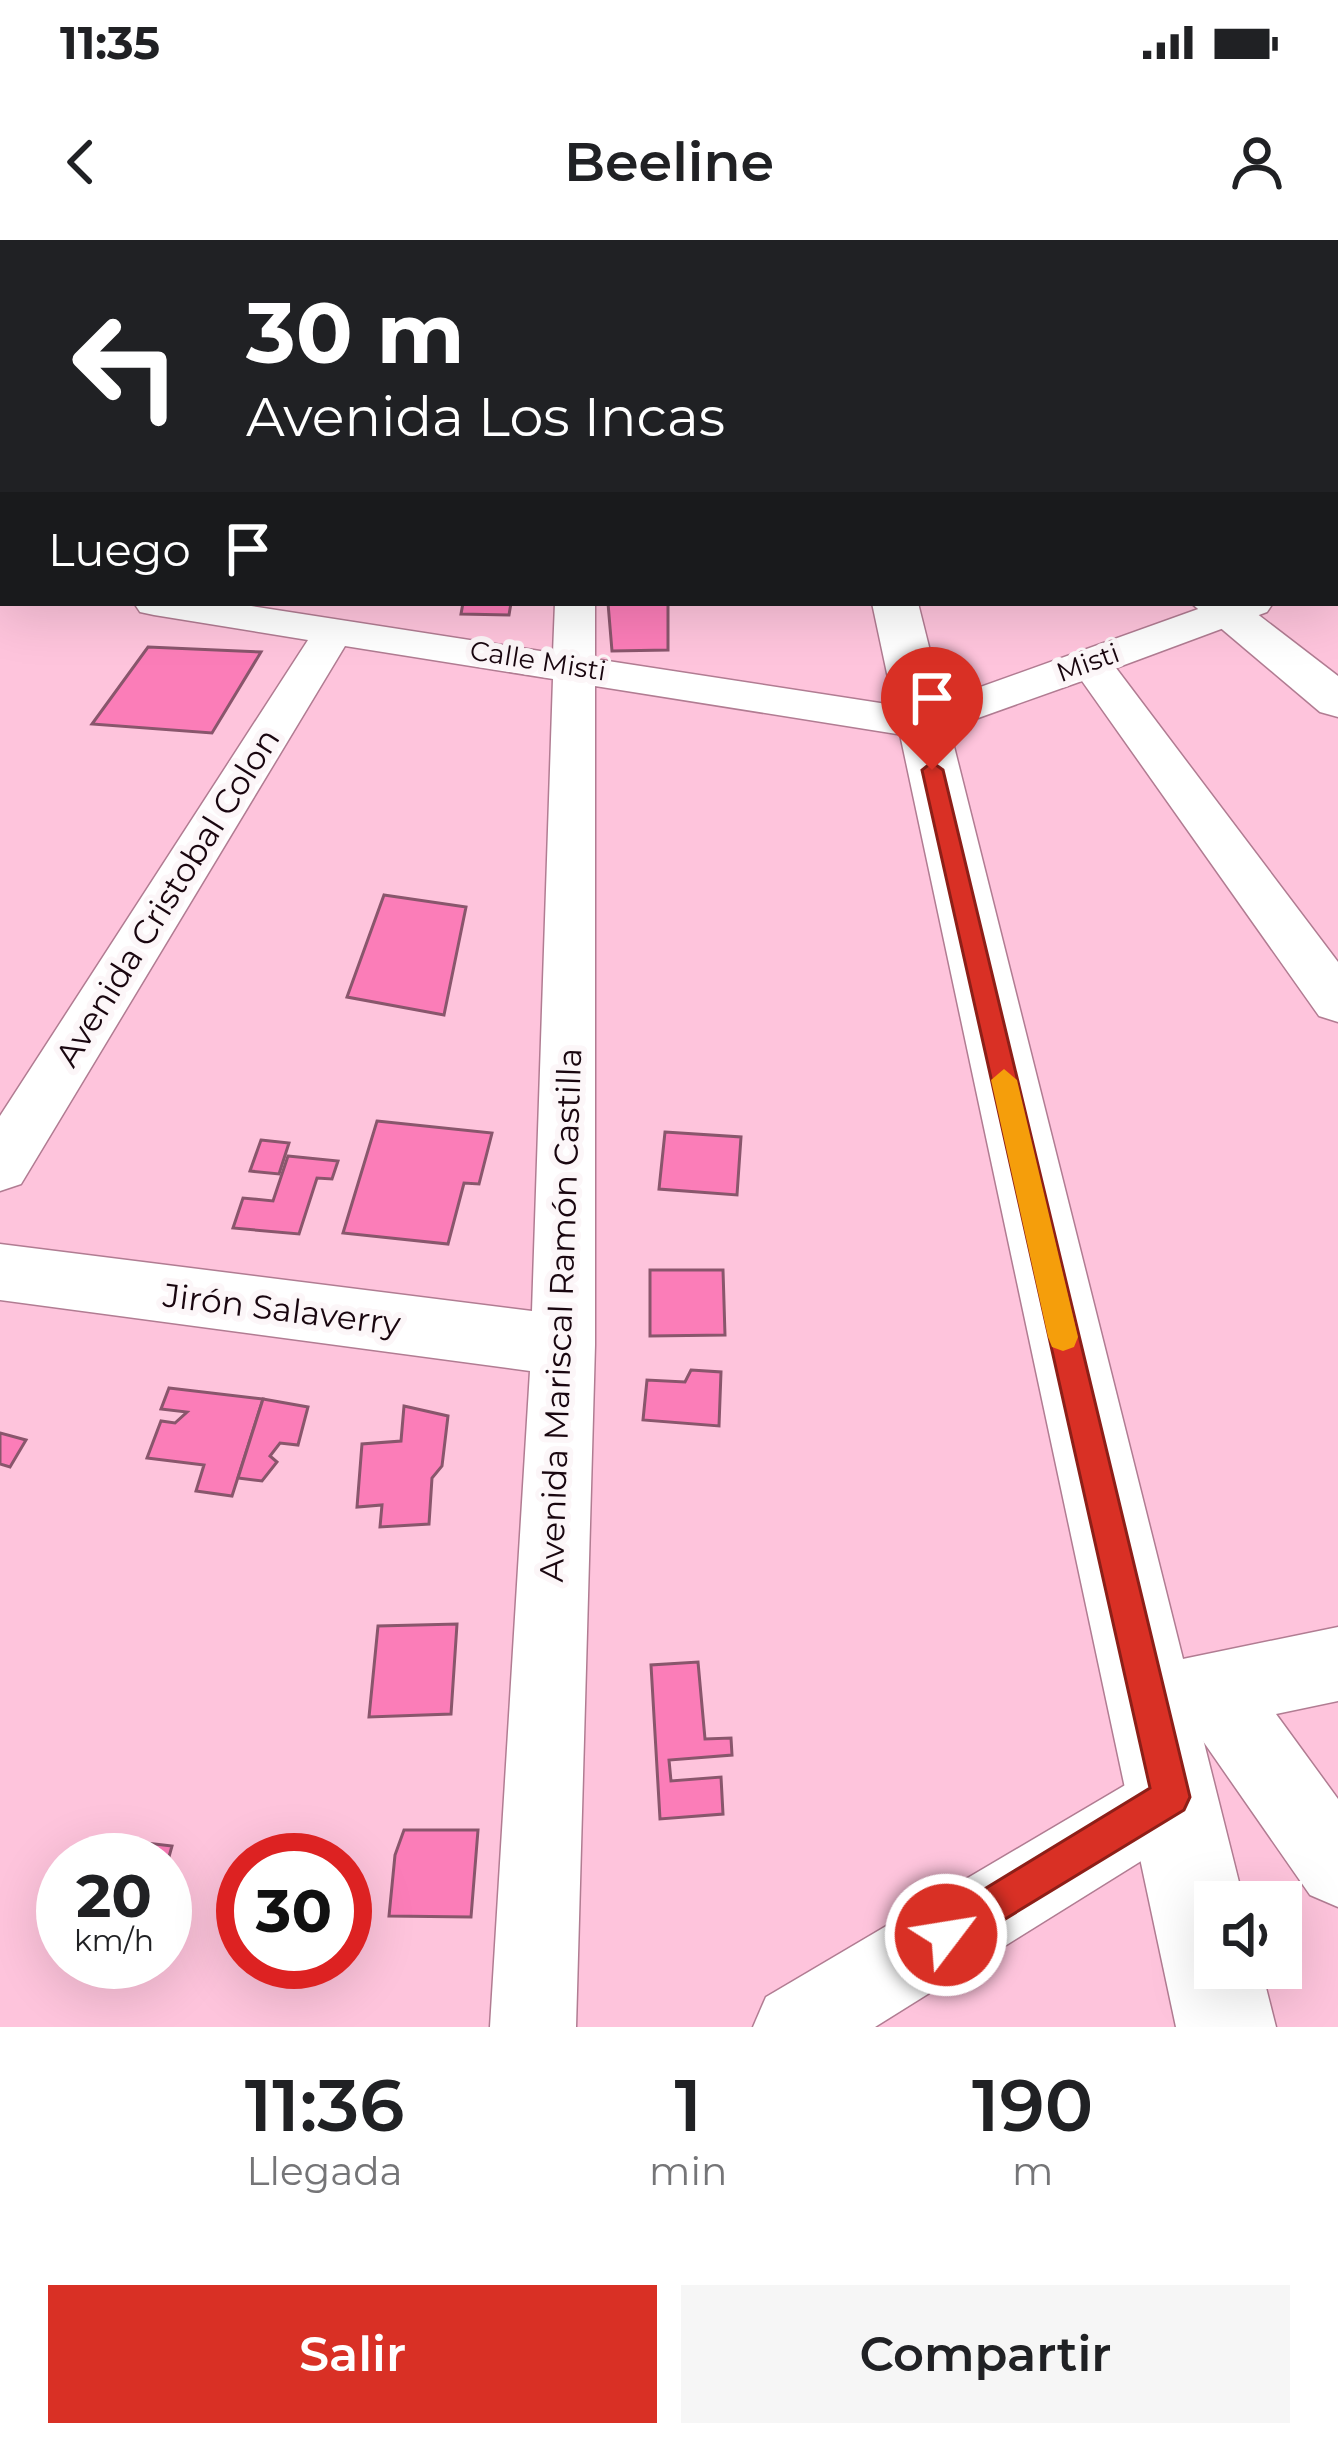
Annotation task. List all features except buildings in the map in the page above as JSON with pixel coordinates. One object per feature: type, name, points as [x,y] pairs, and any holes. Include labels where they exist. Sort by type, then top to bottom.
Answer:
[{"type":"street","name":"Calle Misti","points":[[206,606],[922,724]]},
{"type":"street","name":"Avenida Mariscal Ramón Castilla","points":[[533,2027],[563,1345],[575,606]]},
{"type":"street","points":[[897,606],[922,724],[1181,1696],[1171,1797],[1226,2027]]},
{"type":"street","points":[[1231,606],[1338,701]]},
{"type":"street","name":"Misti","points":[[922,724],[1231,606]]},
{"type":"street","name":"Avenida Cristobal Colon","points":[[0,1166],[334,629]]},
{"type":"street","points":[[1090,662],[1338,1001]]},
{"type":"street","name":"Jirón Salaverry","points":[[0,1273],[563,1345]]},
{"type":"street","points":[[1181,1696],[1338,1664]]},
{"type":"street","points":[[1181,1696],[1338,1867]]},
{"type":"street","points":[[796,2027],[1171,1797]]},
{"type":"slow traffic","points":[[1004,1080],[1063,1337]]},
{"type":"route","points":[[932,770],[1171,1797],[946,1935]]}]
